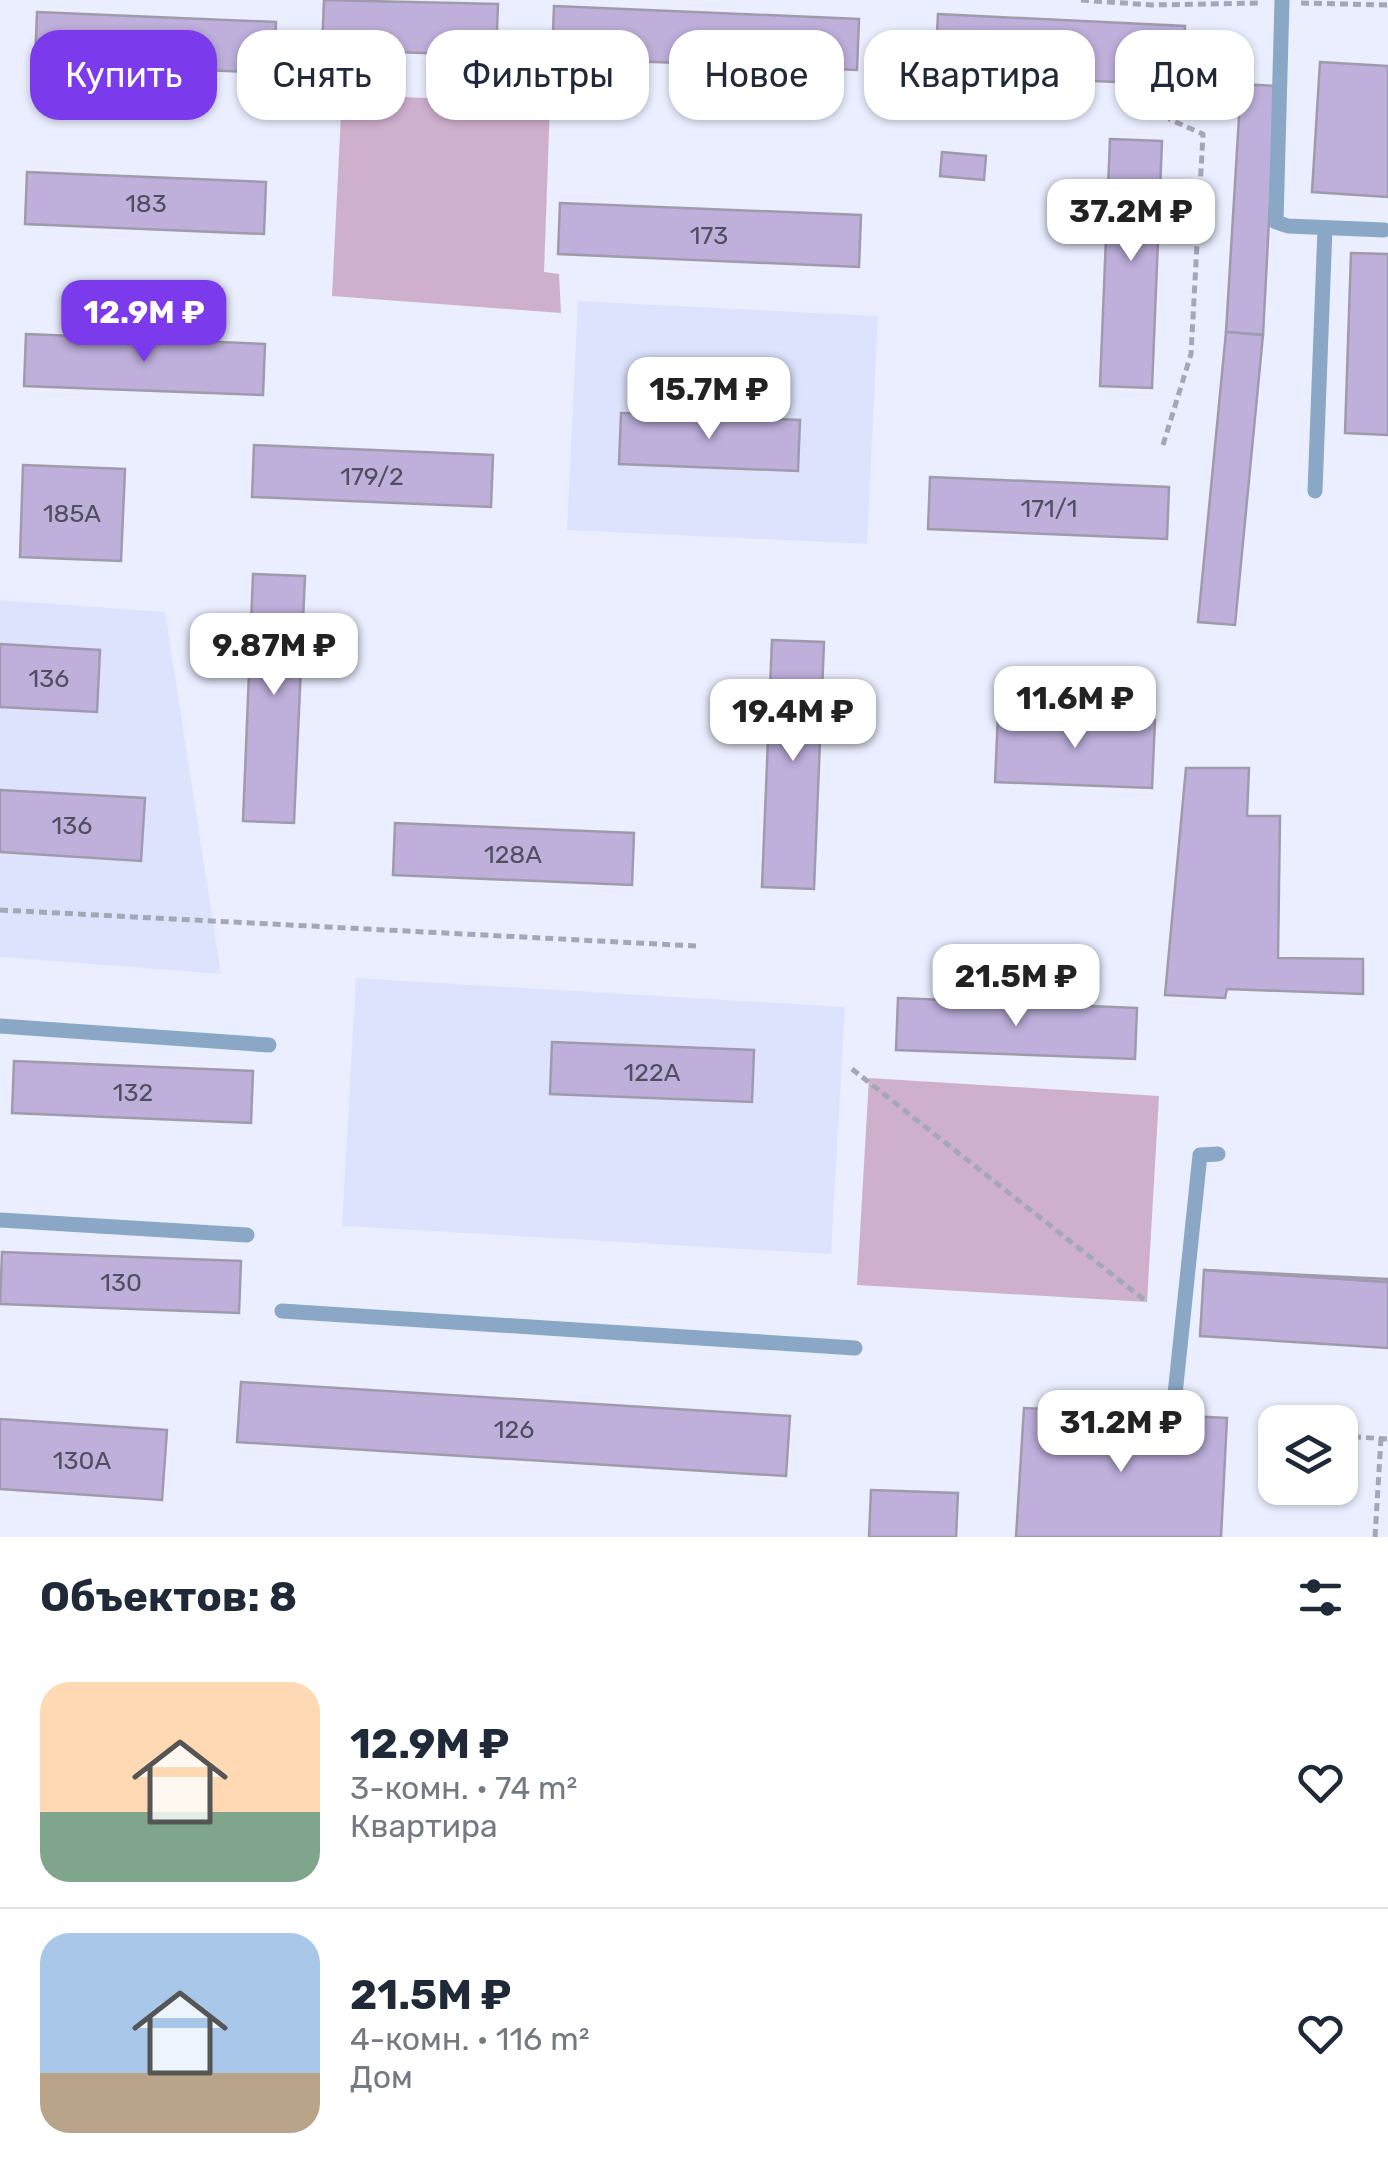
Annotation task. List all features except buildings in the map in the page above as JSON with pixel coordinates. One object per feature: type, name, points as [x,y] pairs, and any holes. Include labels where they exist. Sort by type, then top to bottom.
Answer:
[{"type":"lane","points":[[1282,1],[1276,222],[1288,226],[1384,230]]},
{"type":"lane","points":[[1315,491],[1325,228]]},
{"type":"lane","points":[[0,1026],[270,1045]]},
{"type":"lane","points":[[1174,1404],[1200,1155],[1218,1154]]},
{"type":"lane","points":[[0,1220],[247,1236]]},
{"type":"lane","points":[[282,1311],[855,1348]]},
{"type":"path","points":[[1082,0],[1152,6],[1282,1],[1388,5]]},
{"type":"path","points":[[1163,446],[1191,354],[1203,134],[1171,120]]},
{"type":"path","points":[[0,910],[696,946]]},
{"type":"path","points":[[852,1069],[1147,1302]]},
{"type":"path","points":[[1358,1437],[1384,1439],[1375,1537]]},
{"type":"shaded area","points":[[406,97],[426,98],[426,120],[549,120],[544,272],[559,274],[561,313],[332,296],[341,120],[406,120]]},
{"type":"shaded area","points":[[578,301],[878,316],[867,544],[567,530]]},
{"type":"shaded area","points":[[0,600],[165,612],[221,974],[0,957]]},
{"type":"shaded area","points":[[356,978],[845,1007],[831,1254],[342,1226]]},
{"type":"shaded area","points":[[869,1078],[1159,1096],[1147,1302],[857,1285]]}]
